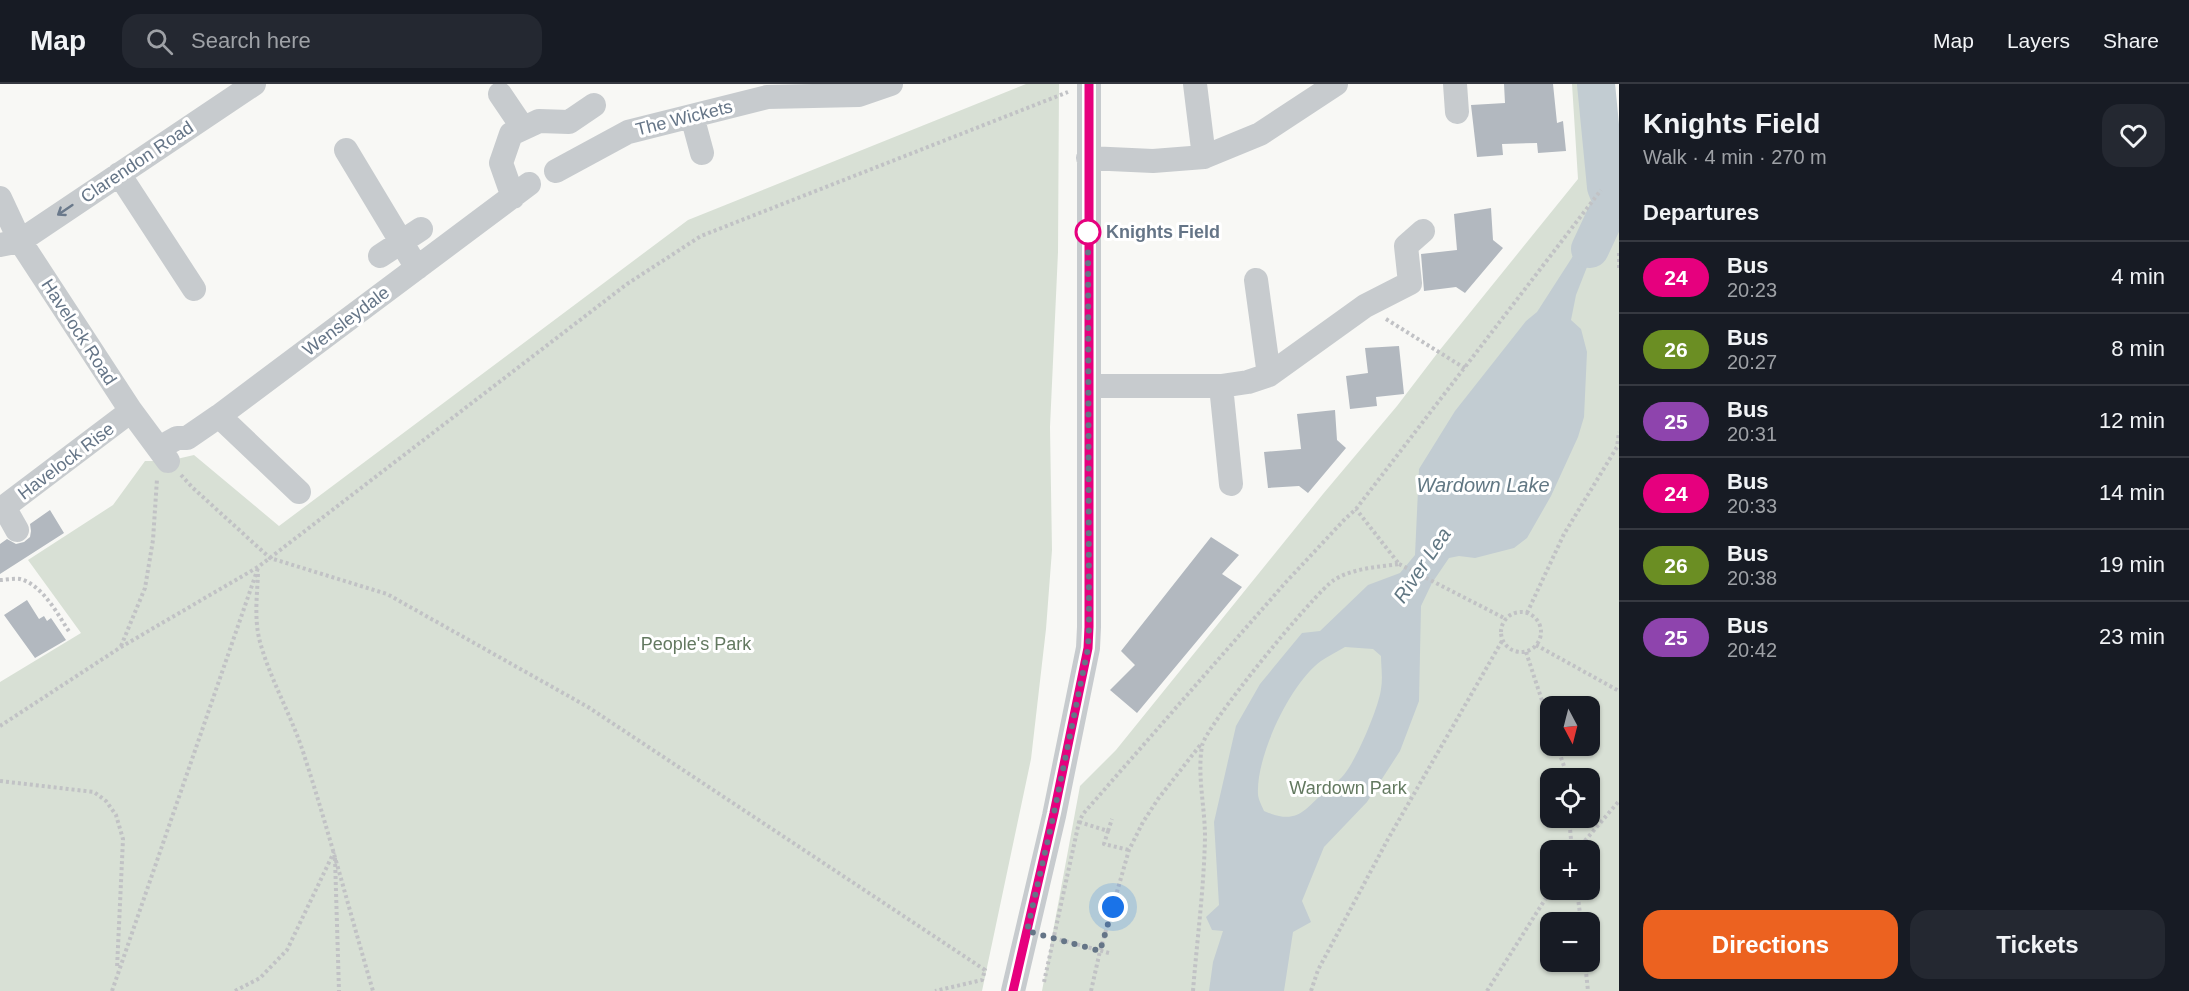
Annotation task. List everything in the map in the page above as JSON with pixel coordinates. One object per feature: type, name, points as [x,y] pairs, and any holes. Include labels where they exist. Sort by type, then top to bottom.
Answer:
[{"type":"street","name":"Clarendon Road","points":[[10,243],[254,84]]},
{"type":"street","name":"The Wickets","points":[[556,171],[628,132],[767,97],[859,95],[891,84]]},
{"type":"street","points":[[1013,991],[1054,813],[1088,648],[1089,84]]},
{"type":"street","points":[[1195,84],[1204,157]]},
{"type":"street","points":[[1088,158],[1153,161],[1204,157],[1260,134],[1336,84]]},
{"type":"street","points":[[1455,84],[1457,112]]},
{"type":"street","points":[[500,94],[523,128],[539,121],[569,122],[594,105]]},
{"type":"street","points":[[692,116],[702,153]]},
{"type":"street","name":"Wensleydale","points":[[164,455],[177,438],[188,438],[219,416],[282,358],[417,268],[521,190],[501,163],[511,135],[523,128]]},
{"type":"street","points":[[346,150],[417,268]]},
{"type":"street","points":[[119,174],[194,289]]},
{"type":"street","name":"Havelock Road","points":[[0,198],[10,243],[164,455]]},
{"type":"street","points":[[380,256],[421,229]]},
{"type":"street","points":[[1089,386],[1221,386],[1248,382],[1269,375],[1365,306],[1410,284],[1406,246],[1422,231]]},
{"type":"street","points":[[1256,280],[1269,375]]},
{"type":"street","points":[[1221,386],[1231,484]]},
{"type":"street","name":"Havelock Rise","points":[[2,509],[45,488],[131,411]]},
{"type":"street","points":[[219,416],[299,492]]},
{"type":"street","points":[[2,509],[17,530]]},
{"type":"path","points":[[0,726],[120,647],[258,567],[627,284],[701,236],[1089,84]]},
{"type":"path","points":[[1044,982],[1079,822],[1083,814],[1286,582],[1356,509],[1466,369],[1601,190]]},
{"type":"path","points":[[1619,253],[1619,270]]},
{"type":"path","points":[[1405,330],[1466,369]]},
{"type":"path","points":[[1527,613],[1564,534],[1617,447],[1619,432]]},
{"type":"path","points":[[164,455],[193,489],[270,558],[387,594],[578,701],[986,970],[982,980],[935,991]]},
{"type":"path","points":[[120,647],[145,588],[164,455]]},
{"type":"path","points":[[1356,509],[1399,564],[1506,619]]},
{"type":"path","points":[[1091,991],[1129,850],[1158,799],[1202,744],[1232,698],[1301,614],[1333,581],[1359,570],[1399,564]]},
{"type":"path","points":[[258,567],[256,612],[260,641],[280,699],[304,754],[373,991]]},
{"type":"path","points":[[112,991],[258,567]]},
{"type":"path","points":[[0,580],[20,579],[36,589],[49,601],[70,633]]},
{"type":"path","points":[[1311,991],[1318,970],[1388,839],[1502,641],[1501,629],[1506,619],[1519,613],[1527,613],[1536,618],[1539,624],[1539,640],[1535,648],[1526,652],[1510,650],[1502,641]]},
{"type":"path","points":[[1536,645],[1619,691]]},
{"type":"path","points":[[1526,652],[1540,696]]},
{"type":"path","points":[[1193,991],[1205,837],[1201,772],[1202,744]]},
{"type":"path","points":[[0,781],[94,792],[106,801],[116,815],[123,839],[117,975]]},
{"type":"path","points":[[1584,840],[1619,801]]},
{"type":"path","points":[[1112,819],[1104,844],[1129,850]]},
{"type":"path","points":[[1079,822],[1108,831]]},
{"type":"path","points":[[235,991],[260,978],[287,950],[334,851]]},
{"type":"path","points":[[334,851],[339,991]]},
{"type":"path","points":[[1487,991],[1545,900]]},
{"type":"path","points":[[1027,931],[1109,953]]},
{"type":"path","points":[[1586,972],[1588,991]]},
{"type":"green space","name":"People's Park","points":[[1026,84],[1059,84],[1058,252],[1050,427],[1052,550],[1046,629],[1031,759],[982,991],[0,991],[0,682],[81,633],[28,560],[113,505],[145,461],[168,461],[194,455],[279,526],[688,220]]},
{"type":"green space","name":"Wardown Park","points":[[1572,84],[1587,84],[1595,156],[1614,134],[1619,169],[1619,991],[1042,991],[1080,786],[1116,750],[1397,406],[1578,179]]},
{"type":"water","name":"Wardown Lake","points":[[1611,183],[1613,219],[1598,239],[1576,295],[1571,320],[1581,329],[1587,352],[1584,417],[1578,437],[1551,496],[1527,538],[1514,548],[1475,558],[1459,556],[1449,558],[1432,583],[1421,606],[1419,701],[1400,751],[1367,802],[1324,847],[1302,901],[1311,922],[1293,932],[1284,991],[1209,991],[1213,962],[1223,931],[1212,930],[1206,917],[1219,905],[1214,822],[1236,726],[1260,684],[1302,633],[1320,631],[1368,585],[1400,573],[1415,555],[1419,469],[1455,411],[1526,321],[1537,312],[1602,211],[1601,190]],"holes":[[[1345,647],[1373,649],[1381,656],[1382,681],[1379,697],[1366,735],[1347,770],[1340,779],[1298,814],[1284,817],[1264,811],[1258,794],[1263,760],[1277,722],[1298,686],[1321,661]]]},
{"type":"building","points":[[1504,84],[1553,84],[1557,123],[1563,121],[1566,151],[1538,153],[1537,143],[1502,144],[1503,155],[1477,157],[1471,105],[1505,103]]},
{"type":"building","points":[[1491,208],[1493,240],[1503,248],[1465,293],[1456,287],[1424,291],[1421,254],[1457,250],[1454,214]]},
{"type":"building","points":[[1399,346],[1404,394],[1376,397],[1377,406],[1350,409],[1346,376],[1368,373],[1365,348]]},
{"type":"building","points":[[1335,410],[1337,440],[1346,448],[1308,493],[1299,486],[1268,488],[1264,452],[1301,449],[1297,414]]},
{"type":"building","points":[[50,510],[64,533],[0,574],[0,544],[7,539],[16,544],[24,542],[30,537],[30,524]]},
{"type":"building","points":[[1211,537],[1239,555],[1222,574],[1242,587],[1137,713],[1110,690],[1135,665],[1121,651]]},
{"type":"building","points":[[27,600],[39,619],[44,616],[47,621],[51,618],[66,640],[35,658],[4,615]]},
{"type":"waterway","name":"River Lea","points":[[1596,84],[1606,187],[1612,202]]},
{"type":"waterway","name":"River Lea","points":[[1590,249],[1612,202],[1619,200]]},
{"type":"bus line","name":"24","points":[[1013,991],[1054,813],[1088,648],[1089,84]]},
{"type":"place","name":"Knights Field","points":[[1088,232]]},
{"type":"route","points":[[1088,232],[1088,226],[1089,627],[1088,648],[1027,931],[1100,951],[1113,907]]}]
